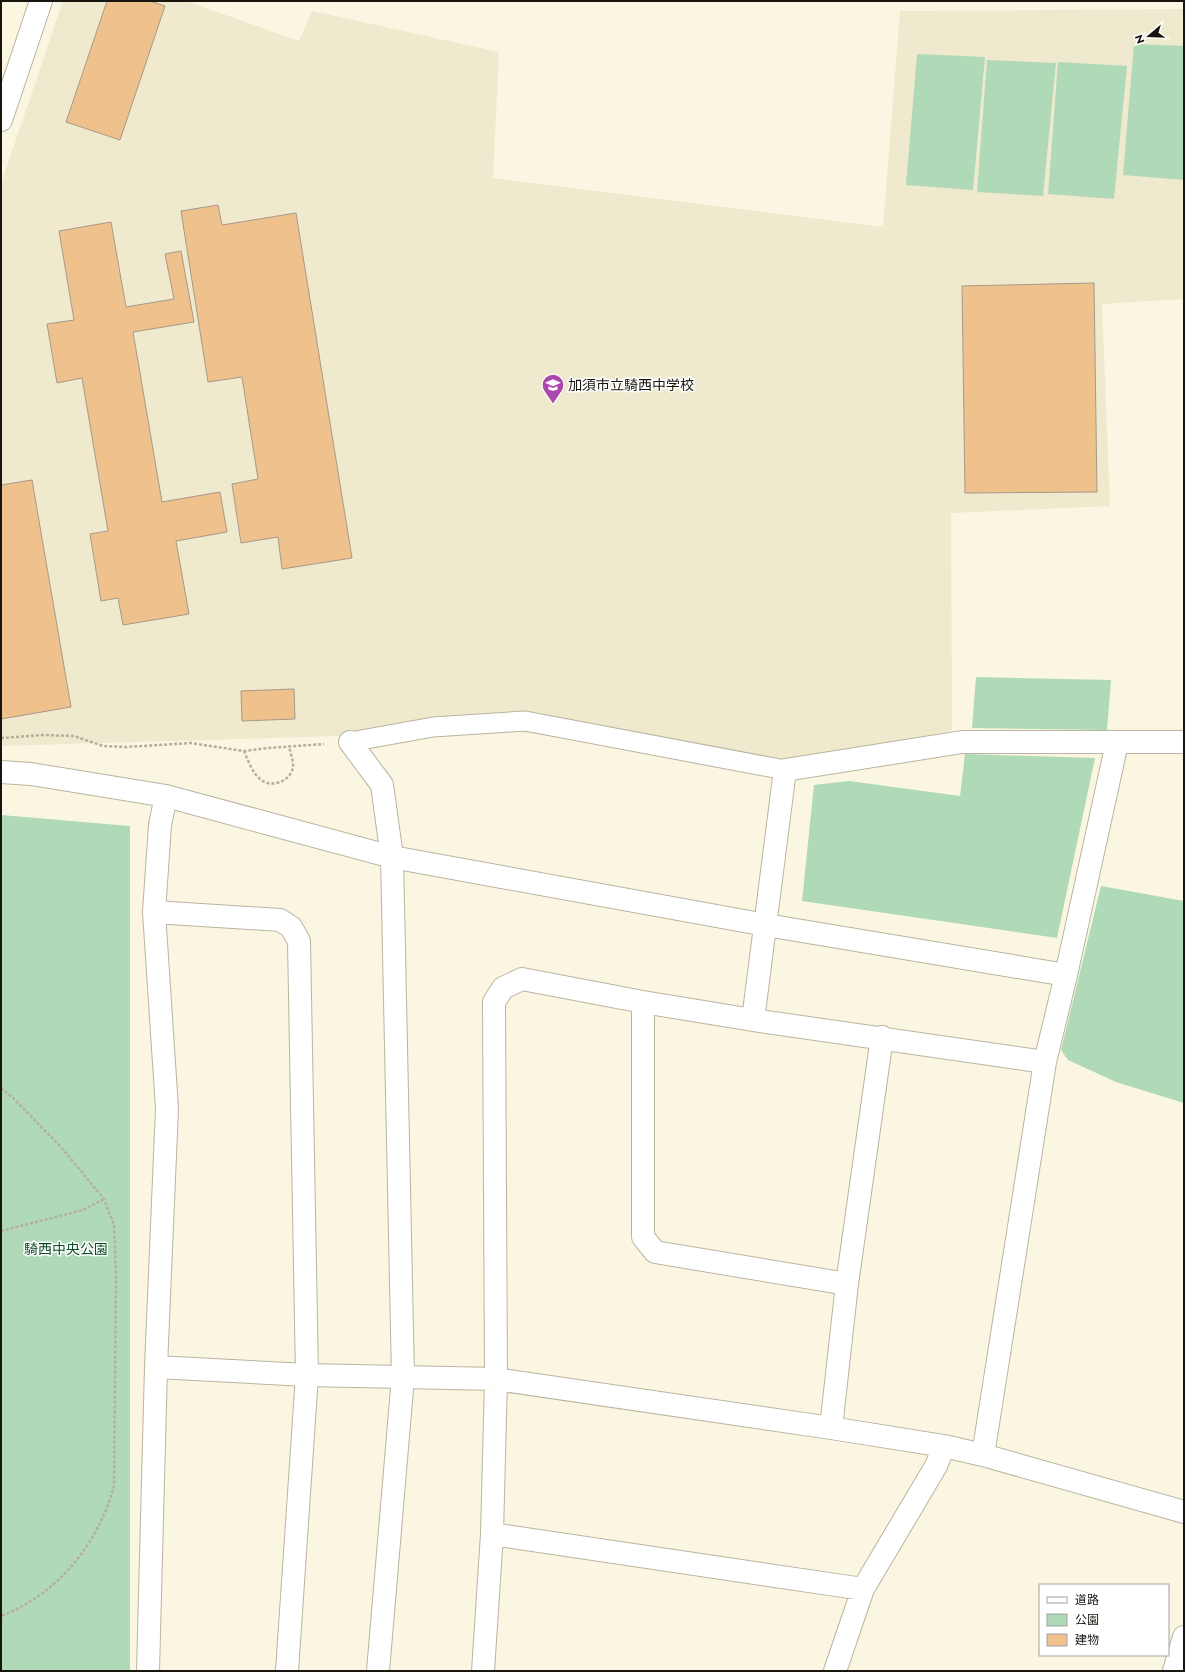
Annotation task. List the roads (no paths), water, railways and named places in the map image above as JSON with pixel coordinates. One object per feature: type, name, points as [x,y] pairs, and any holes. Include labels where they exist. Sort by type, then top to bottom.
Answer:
[{"type":"street","points":[[1,120],[41,1]]},
{"type":"street","points":[[350,742],[382,785],[392,857],[403,1377],[378,1671]]},
{"type":"street","points":[[753,1020],[785,770],[962,742],[1184,742]]},
{"type":"street","points":[[983,1454],[1045,1062],[1066,975],[1117,743]]},
{"type":"street","points":[[1,772],[31,774],[166,796],[392,857],[766,925],[1066,975]]},
{"type":"street","points":[[148,1671],[156,1368],[167,1108],[154,912],[160,825],[166,796]]},
{"type":"street","points":[[154,912],[280,920],[291,927],[299,941],[307,1375],[287,1671]]},
{"type":"street","points":[[483,1671],[492,1534],[496,1379],[494,1002],[503,988],[522,979],[643,1002],[753,1020],[882,1037],[1045,1062]]},
{"type":"street","points":[[643,1002],[643,1237],[655,1252],[847,1284]]},
{"type":"street","points":[[831,1428],[847,1284],[882,1037]]},
{"type":"street","points":[[156,1368],[307,1375],[377,1375],[496,1379],[944,1446],[983,1454],[1184,1512]]},
{"type":"street","points":[[835,1671],[863,1589],[936,1466],[944,1446]]},
{"type":"street","points":[[492,1534],[863,1589]]},
{"type":"street","points":[[1174,1671],[1184,1637]]},
{"type":"lane","points":[[350,742],[433,727],[525,721],[785,770]]},
{"type":"place","name":"加須市立騎西中学校","points":[[553,404]]},
{"type":"park label","name":"騎西中央公園","points":[[66,1249]]}]
